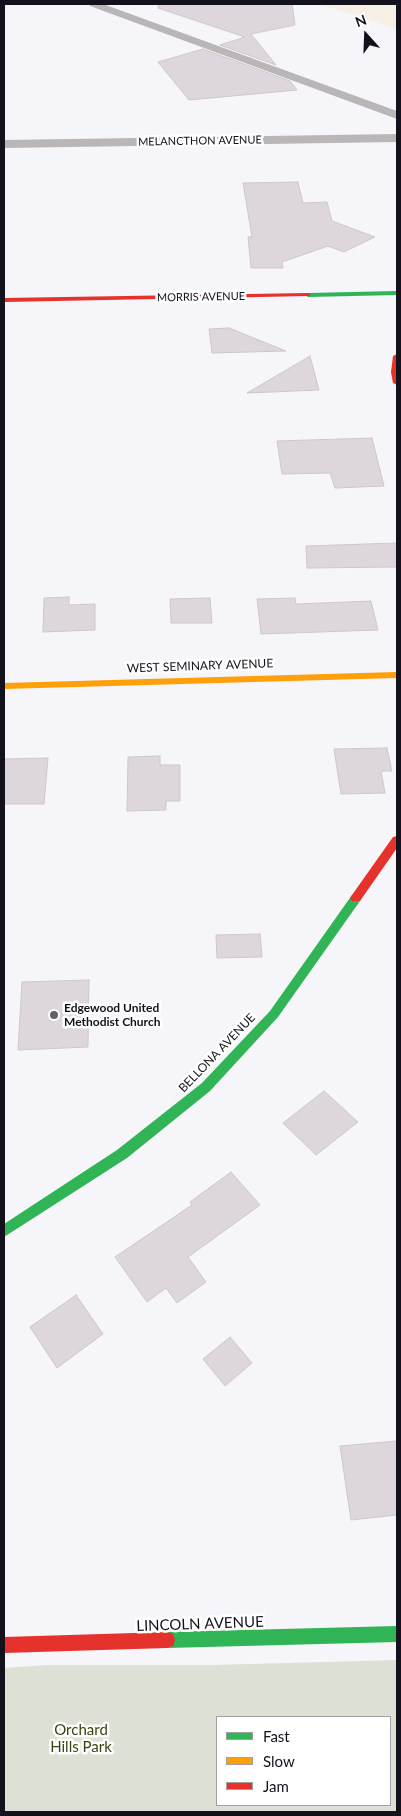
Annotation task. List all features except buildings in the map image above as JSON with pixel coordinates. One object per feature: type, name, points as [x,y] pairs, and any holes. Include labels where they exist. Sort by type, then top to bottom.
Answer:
[{"type":"street","points":[[94,4],[397,115]]},
{"type":"street","name":"MELANCTHON AVENUE","points":[[4,144],[397,138]]},
{"type":"street","name":"MORRIS AVENUE","points":[[4,300],[397,293]]},
{"type":"street","points":[[397,356],[397,383]]},
{"type":"street","name":"WEST SEMINARY AVENUE","points":[[4,686],[397,675]]},
{"type":"street","name":"BELLONA AVENUE","points":[[4,1231],[122,1154],[206,1087],[274,1014],[397,840]]},
{"type":"street","name":"LINCOLN AVENUE","points":[[4,1645],[397,1634]]},
{"type":"shaded area","points":[[318,4],[397,4],[397,29],[348,13]]},
{"type":"green space","name":"Orchard Hills Park","points":[[397,1660],[397,1812],[4,1812],[4,1668],[47,1665],[213,1665]]},
{"type":"traffic: fast","points":[[308,295],[397,293]]},
{"type":"traffic: fast","points":[[4,1231],[122,1154],[206,1087],[274,1014],[356,898]]},
{"type":"traffic: fast","points":[[167,1640],[397,1634]]},
{"type":"traffic: slow","points":[[4,686],[397,675]]},
{"type":"traffic: jam","points":[[4,300],[308,295]]},
{"type":"traffic: jam","points":[[397,356],[395,372],[397,383]]},
{"type":"traffic: jam","points":[[356,898],[397,840]]},
{"type":"traffic: jam","points":[[4,1645],[167,1640]]},
{"type":"place","name":"Edgewood United Methodist Church","points":[[54,1015]]}]
